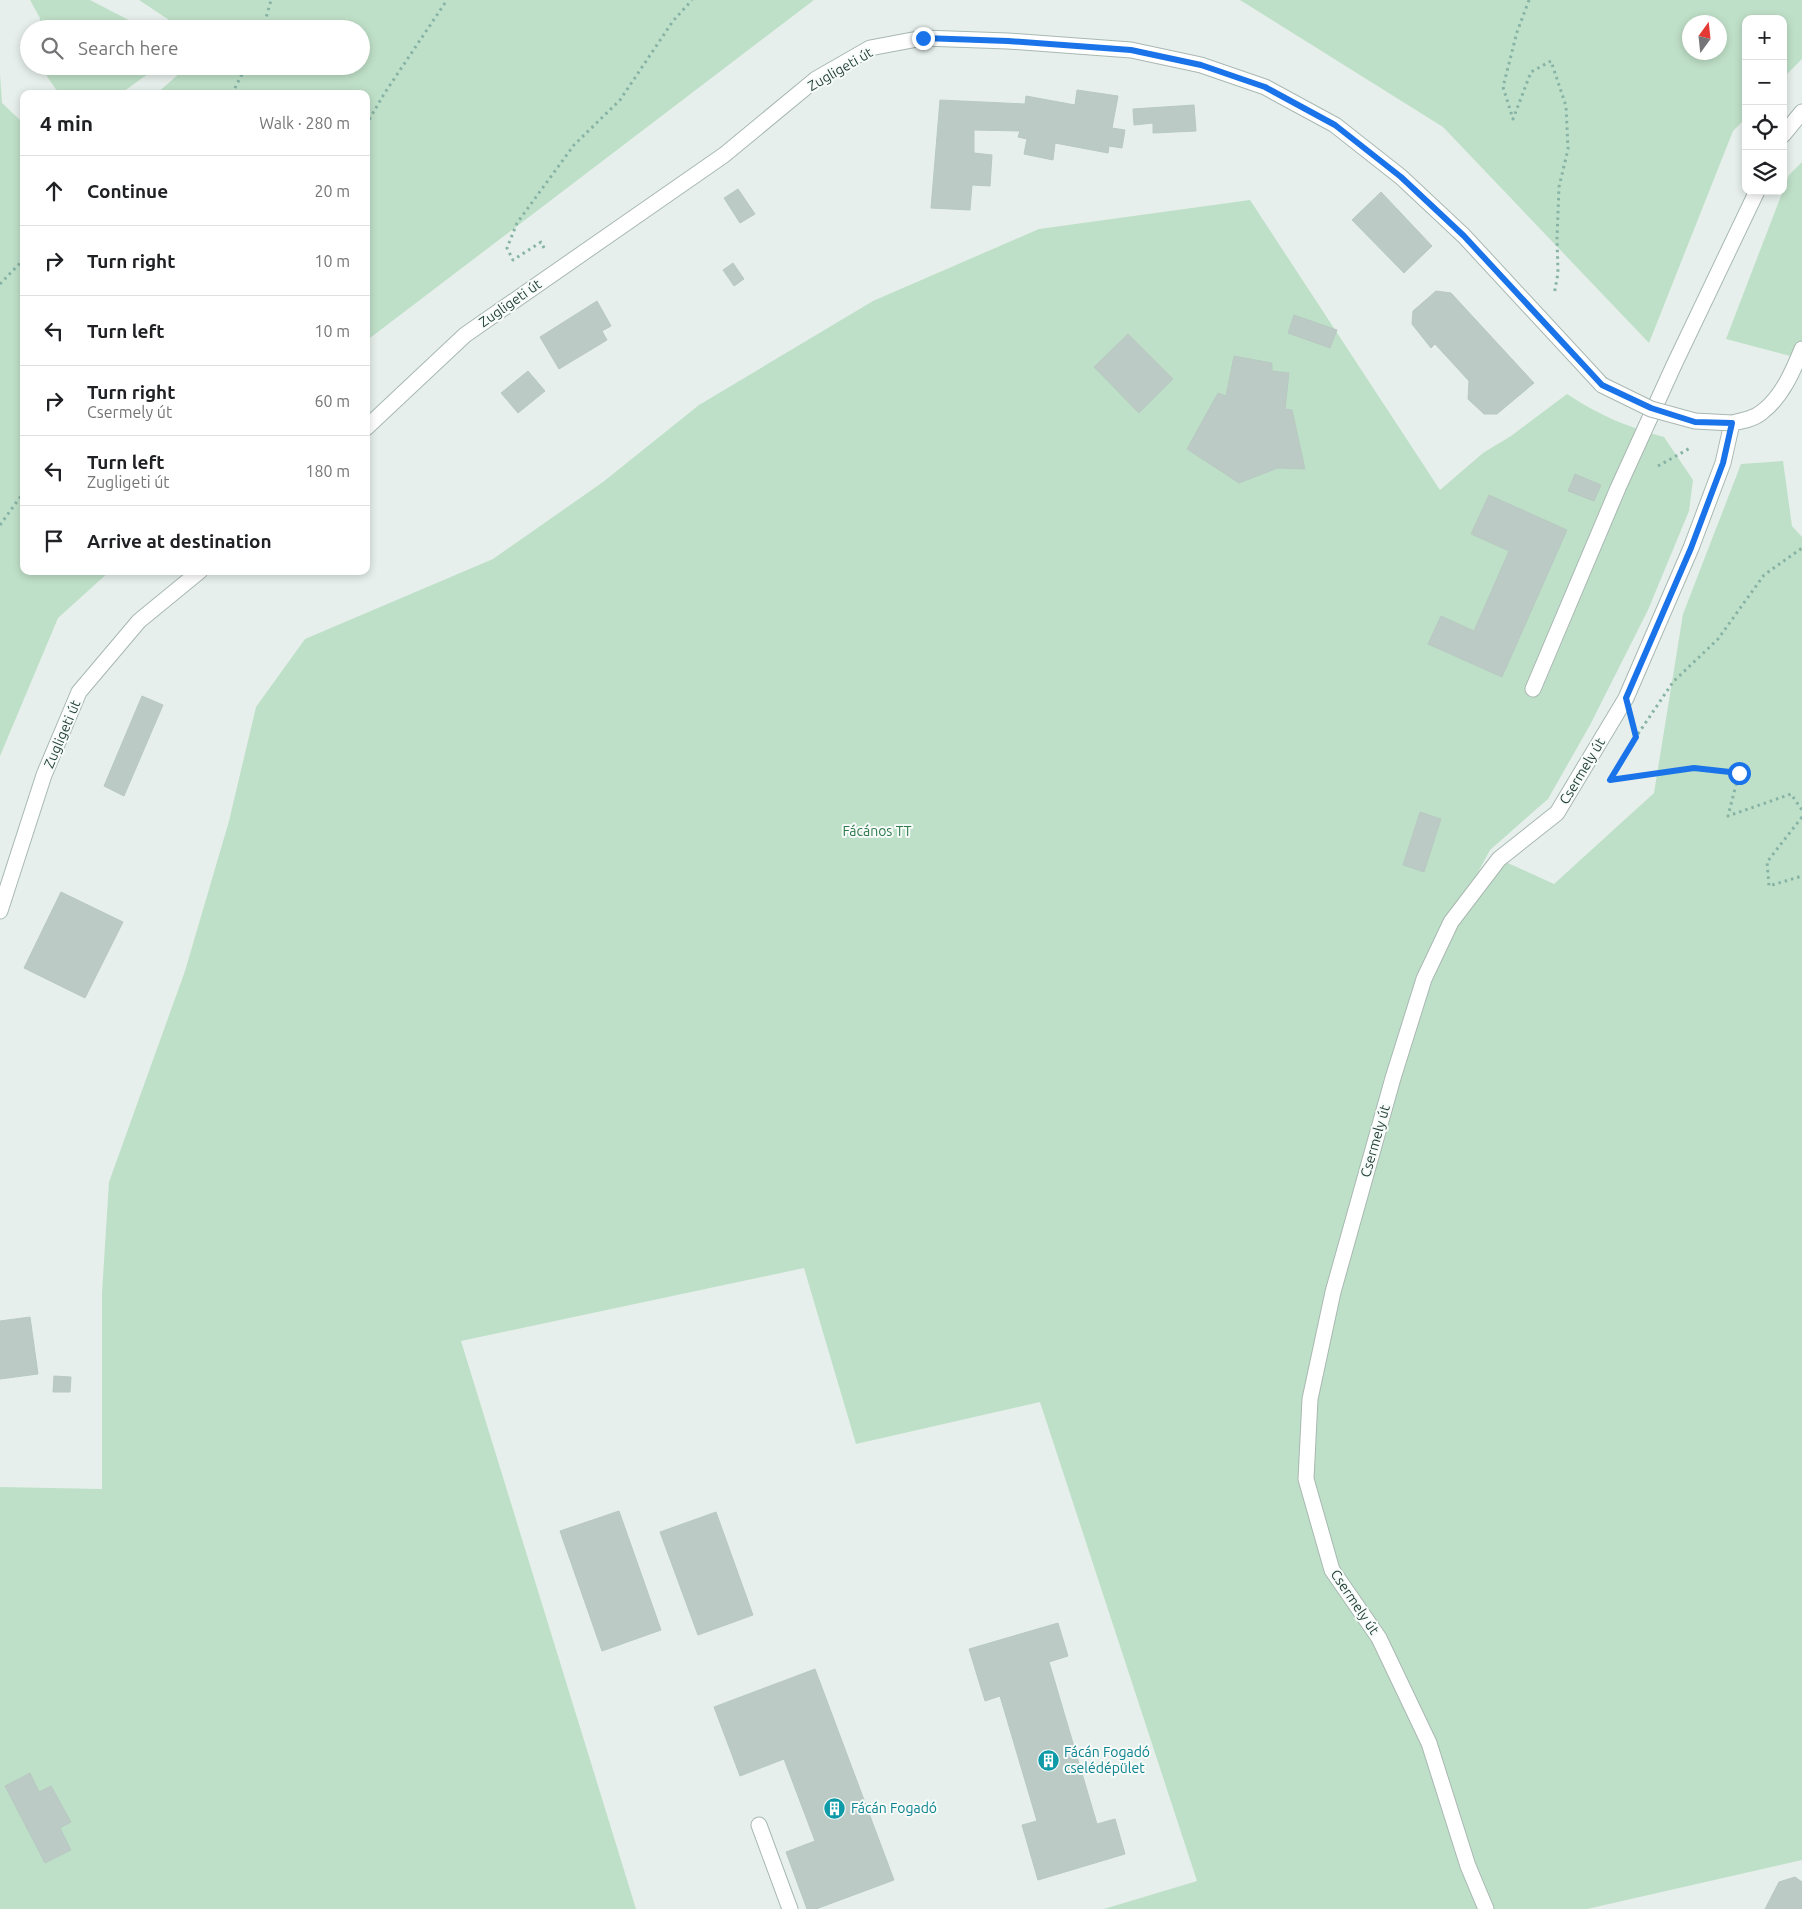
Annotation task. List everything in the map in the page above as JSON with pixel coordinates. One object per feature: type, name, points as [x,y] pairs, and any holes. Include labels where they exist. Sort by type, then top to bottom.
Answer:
[{"type":"street","name":"Zugligeti út","points":[[370,424],[465,335],[724,155],[816,79],[870,48],[923,38],[1008,41],[1131,50],[1201,65],[1265,87],[1335,125],[1401,177],[1464,236],[1602,385],[1651,408],[1695,422],[1732,423],[1748,419],[1762,413],[1779,395],[1794,369],[1802,348]]},
{"type":"street","points":[[1787,130],[1802,112]]},
{"type":"street","points":[[1532,690],[1618,488],[1755,195]]},
{"type":"street","name":"Csermely út","points":[[1486,1909],[1468,1866],[1424,1734],[1379,1638],[1332,1570],[1306,1479],[1310,1399],[1333,1292],[1393,1078],[1424,979],[1452,922],[1499,859],[1557,812],[1626,698],[1691,548],[1723,463],[1732,423]]},
{"type":"street","name":"Zugligeti út","points":[[0,911],[44,775],[79,692],[139,621],[195,575]]},
{"type":"street","points":[[759,1825],[790,1909]]},
{"type":"path","points":[[265,20],[271,0]]},
{"type":"path","points":[[370,117],[447,0]]},
{"type":"path","points":[[541,242],[513,260],[507,248],[516,223],[574,145],[620,100],[673,21],[692,0]]},
{"type":"path","points":[[1529,0],[1517,32],[1503,87],[1513,119],[1531,72],[1552,61],[1566,106],[1568,149],[1560,187],[1557,238],[1558,273],[1548,328]]},
{"type":"path","points":[[234,90],[242,75]]},
{"type":"path","points":[[0,284],[20,263]]},
{"type":"path","points":[[0,525],[20,498]]},
{"type":"path","points":[[1626,698],[1636,737],[1673,682],[1718,639],[1764,575],[1802,548]]},
{"type":"path","points":[[1614,773],[1610,780],[1694,768],[1739,773],[1728,816],[1791,794],[1802,810]]},
{"type":"path","points":[[1802,817],[1767,862],[1770,886],[1802,876]]},
{"type":"green space","points":[[30,0],[90,0],[129,20],[40,20]]},
{"type":"green space","points":[[139,0],[814,0],[370,338],[370,90],[161,90],[178,75],[370,75],[370,20],[169,20]]},
{"type":"green space","points":[[1240,0],[1802,0],[1802,59],[1787,74],[1787,15],[1742,15],[1742,122],[1733,131],[1649,343],[1443,127]]},
{"type":"green space","points":[[0,74],[2,103],[20,120],[20,575],[106,575],[58,618],[0,756]]},
{"type":"green space","points":[[46,75],[146,75],[126,90],[56,90]]},
{"type":"green space","points":[[1802,162],[1802,359],[1726,339],[1781,195],[1787,195],[1789,175]]},
{"type":"green space","name":"Fácános TT","points":[[1250,200],[1440,490],[1483,453],[1511,436],[1567,394],[1614,420],[1664,437],[1693,480],[1689,511],[1648,610],[1590,725],[1548,799],[1490,850],[1454,917],[1499,859],[1554,884],[1654,793],[1683,614],[1741,464],[1783,461],[1792,526],[1802,537],[1802,1860],[1587,1909],[1104,1909],[1197,1881],[1040,1402],[856,1444],[804,1268],[461,1341],[636,1909],[0,1909],[0,1487],[102,1489],[102,1293],[109,1182],[185,971],[229,821],[256,707],[305,639],[493,559],[603,482],[699,405],[873,301],[1039,229]]},
{"type":"building","points":[[1077,90],[1118,96],[1112,128],[1125,130],[1122,148],[1109,146],[1108,153],[1055,143],[1053,160],[1024,154],[1027,139],[1018,137],[1020,131],[974,130],[974,153],[992,155],[990,186],[972,185],[970,210],[931,208],[940,100],[1025,104],[1026,96],[1075,105]]},
{"type":"building","points":[[1194,105],[1196,131],[1153,133],[1153,123],[1134,125],[1133,109]]},
{"type":"building","points":[[738,189],[755,214],[740,223],[724,198]]},
{"type":"building","points":[[1381,192],[1432,246],[1404,273],[1352,220]]},
{"type":"building","points":[[733,263],[744,279],[734,286],[723,270]]},
{"type":"building","points":[[1436,291],[1451,293],[1534,383],[1497,414],[1484,414],[1468,399],[1469,381],[1435,344],[1431,348],[1412,324],[1413,311]]},
{"type":"building","points":[[597,301],[611,326],[602,331],[607,340],[559,369],[540,337]]},
{"type":"building","points":[[1294,315],[1337,330],[1330,348],[1288,333]]},
{"type":"building","points":[[1128,334],[1173,379],[1139,413],[1094,367]]},
{"type":"building","points":[[1234,356],[1272,363],[1272,371],[1289,373],[1285,409],[1292,410],[1305,469],[1278,468],[1239,483],[1187,449],[1218,393],[1226,396]]},
{"type":"building","points":[[528,371],[545,391],[518,413],[501,393]]},
{"type":"building","points":[[1575,474],[1601,485],[1594,501],[1568,491]]},
{"type":"building","points":[[1489,495],[1567,530],[1502,677],[1428,644],[1441,616],[1474,631],[1509,551],[1471,534]]},
{"type":"building","points":[[142,696],[163,705],[124,796],[104,786]]},
{"type":"building","points":[[1420,812],[1441,819],[1424,872],[1403,865]]},
{"type":"building","points":[[61,892],[123,922],[85,998],[24,968]]},
{"type":"building","points":[[30,1317],[38,1374],[0,1379],[0,1321]]},
{"type":"building","points":[[54,1376],[71,1377],[70,1392],[53,1392]]},
{"type":"building","points":[[619,1511],[661,1630],[602,1651],[560,1531]]},
{"type":"building","points":[[716,1512],[753,1615],[698,1635],[660,1532]]},
{"type":"building","name":"Fácán Fogadó cselédépület","points":[[1058,1623],[1068,1656],[1049,1662],[1097,1824],[1115,1819],[1125,1854],[1038,1880],[1022,1825],[1037,1821],[1000,1696],[985,1701],[969,1649]]},
{"type":"building","name":"Fácán Fogadó","points":[[815,1669],[894,1880],[816,1909],[807,1909],[786,1852],[815,1841],[784,1759],[740,1776],[714,1707]]},
{"type":"building","points":[[30,1773],[39,1792],[51,1786],[71,1822],[60,1828],[71,1850],[45,1863],[5,1786]]},
{"type":"building","points":[[1795,1877],[1802,1882],[1802,1909],[1765,1909],[1779,1882]]},
{"type":"place","name":"Fácán Fogadó cselédépület","points":[[1048,1760]]},
{"type":"place","name":"Fácán Fogadó","points":[[835,1808]]},
{"type":"route","points":[[923,38],[1008,41],[1131,50],[1201,65],[1265,87],[1335,125],[1401,177],[1464,236],[1602,385],[1651,408],[1695,422],[1732,423],[1723,463],[1691,548],[1626,698],[1636,737],[1610,780],[1694,768],[1739,773]]}]
